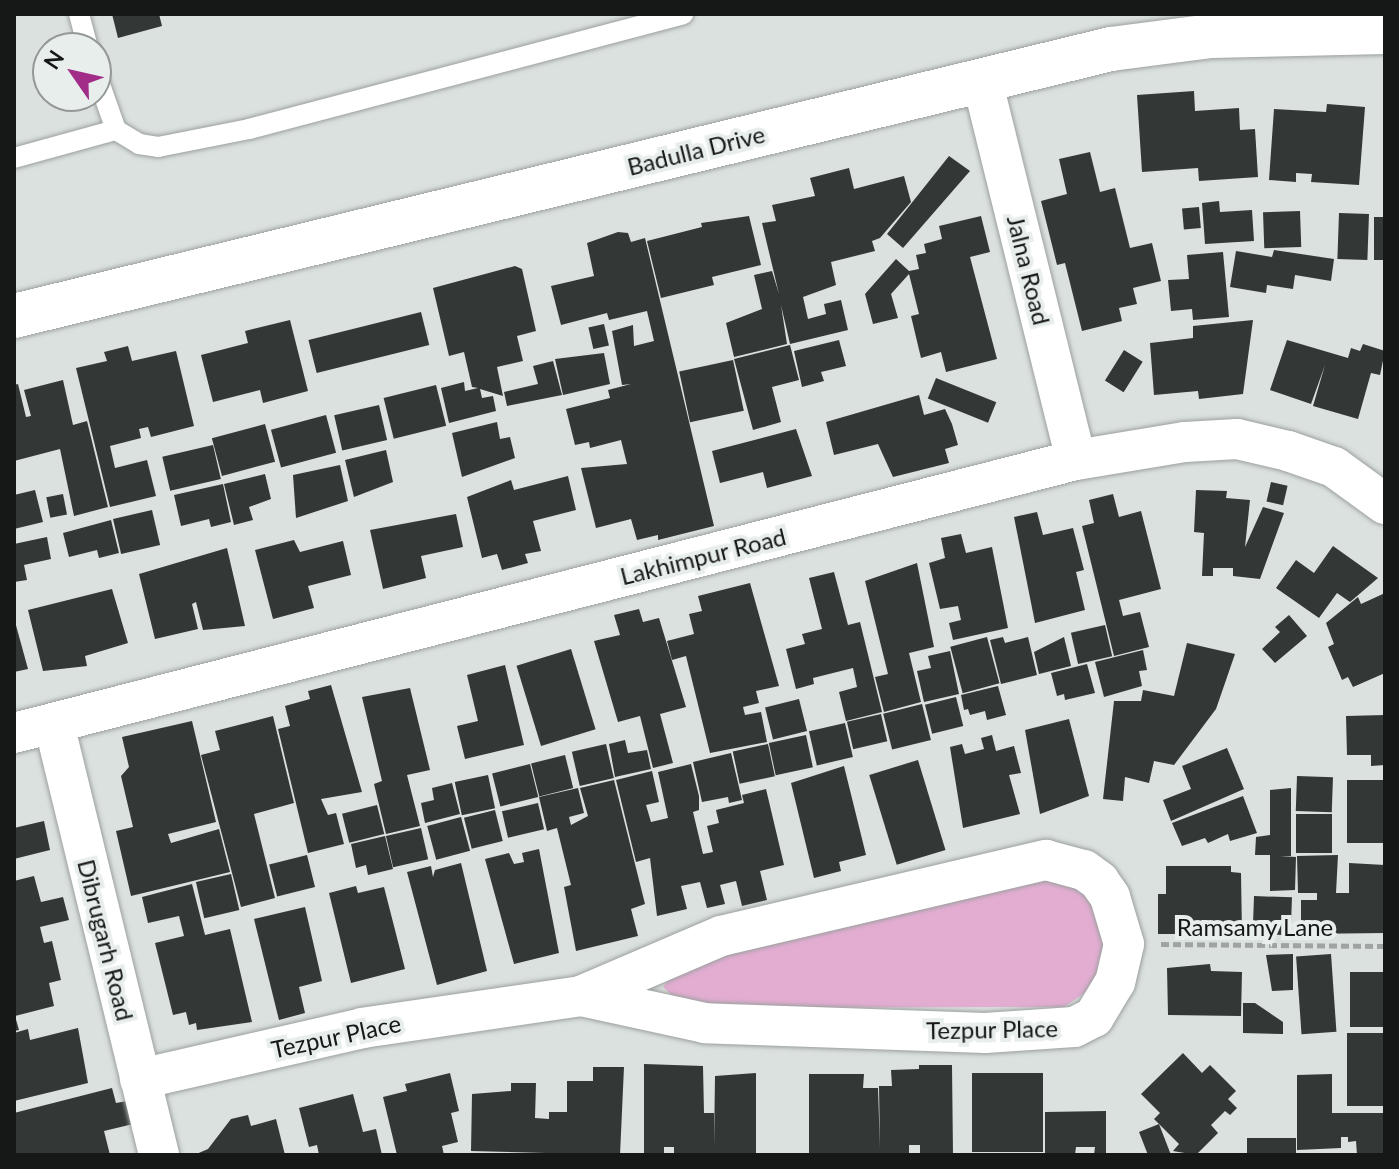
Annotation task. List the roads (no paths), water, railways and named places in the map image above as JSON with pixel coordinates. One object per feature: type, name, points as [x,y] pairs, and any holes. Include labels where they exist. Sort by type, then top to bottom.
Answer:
[{"type":"street","name":"Badulla Drive","points":[[14,316],[1111,49],[1211,36],[1378,26]]},
{"type":"street","name":"Jalna Road","points":[[982,80],[1076,460]]},
{"type":"street","name":"Lakhimpur Road","points":[[14,733],[1076,460],[1185,442],[1237,439],[1334,467],[1385,504]]},
{"type":"street","name":"Dibrugarh Road","points":[[54,724],[159,1155]]},
{"type":"street","name":"Tezpur Place","points":[[140,1079],[362,1028],[581,996],[721,936],[1046,860],[1084,870],[1099,881],[1110,897],[1124,944],[1115,982],[1094,1017],[1074,1027],[1050,1030],[705,1023],[581,996]]},
{"type":"lane","points":[[110,112],[116,130],[139,144],[158,147],[249,129],[683,14]]},
{"type":"lane","points":[[14,158],[116,130]]}]
